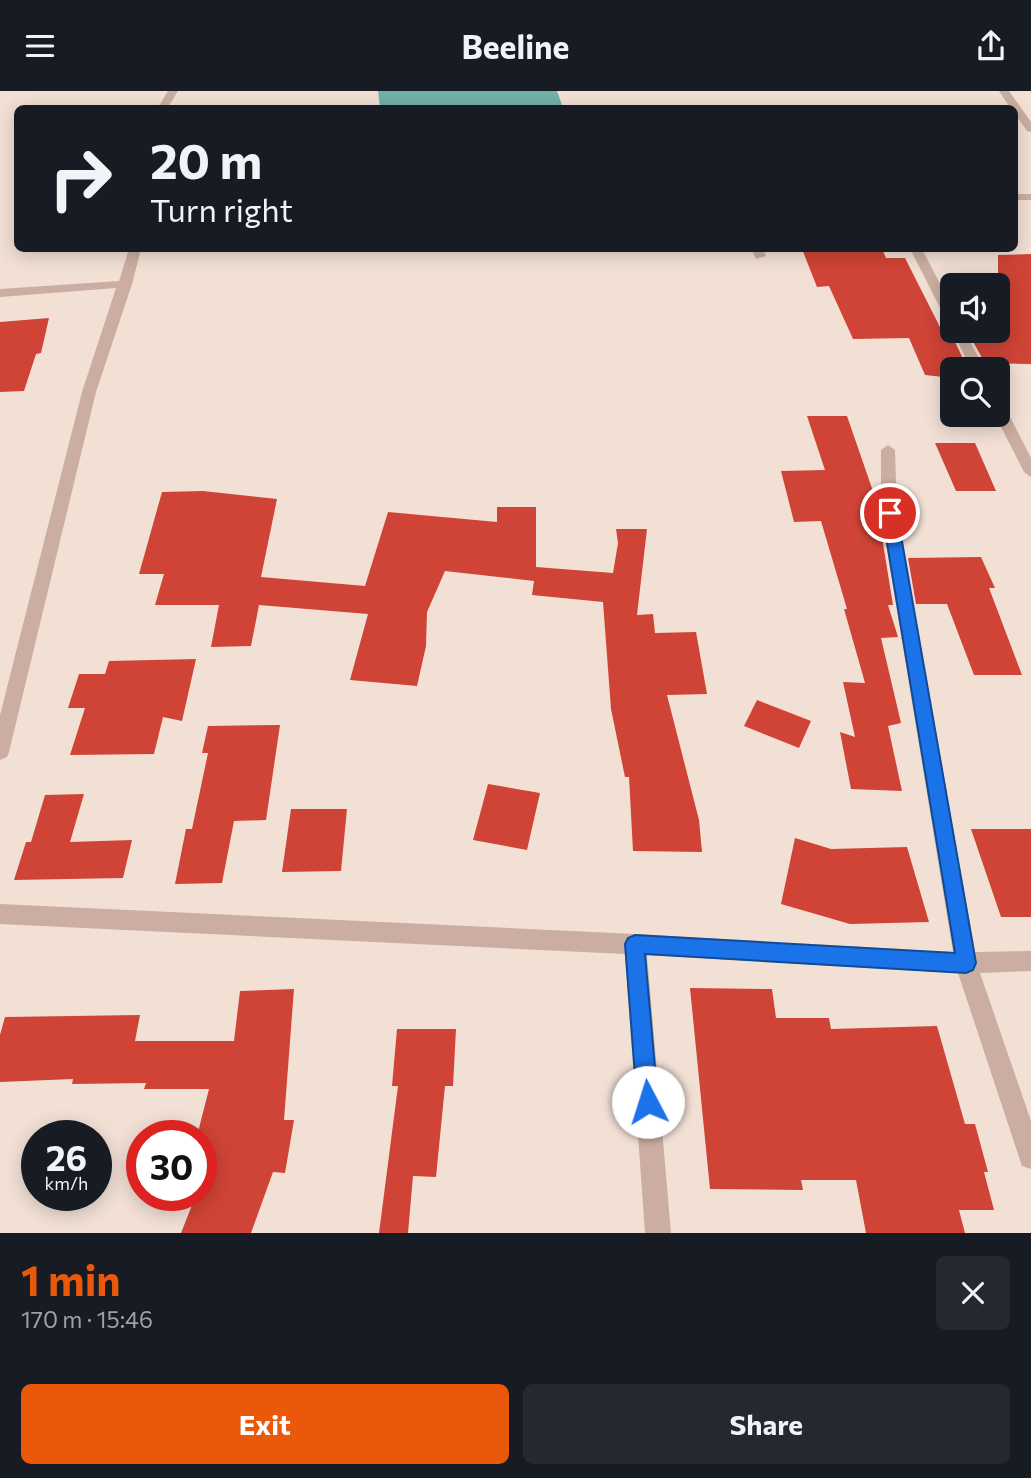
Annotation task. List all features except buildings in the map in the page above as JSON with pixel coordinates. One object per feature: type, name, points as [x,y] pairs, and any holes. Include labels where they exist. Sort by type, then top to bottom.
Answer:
[{"type":"street","points":[[1004,91],[1015,105],[1031,105]]},
{"type":"street","points":[[1018,110],[1031,129]]},
{"type":"street","points":[[0,752],[3,727],[89,392],[134,252]]},
{"type":"street","points":[[918,252],[940,296]]},
{"type":"street","points":[[0,293],[126,284]]},
{"type":"street","points":[[1008,427],[1031,472]]},
{"type":"street","points":[[888,450],[890,513],[966,963],[1031,1157]]},
{"type":"street","points":[[0,914],[635,944],[966,963],[1031,961]]},
{"type":"street","points":[[635,944],[658,1233]]},
{"type":"water","points":[[378,91],[557,91],[562,105],[380,105]]},
{"type":"route","points":[[648,1102],[635,944],[966,963],[890,513]]}]
